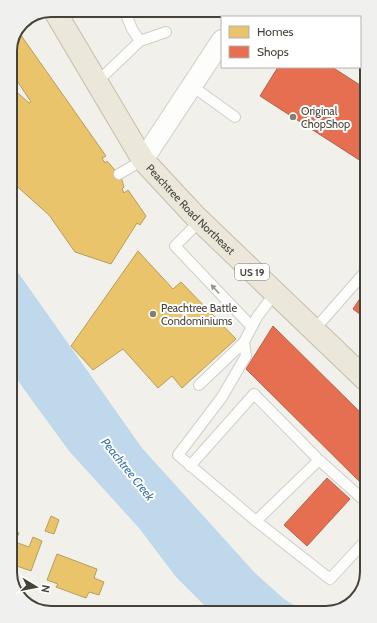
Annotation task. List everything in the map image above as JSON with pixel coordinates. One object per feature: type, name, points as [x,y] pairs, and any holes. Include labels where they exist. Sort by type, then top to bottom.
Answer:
[{"type":"highway","name":"Peachtree Road Northeast","points":[[58,17],[143,160],[200,221],[360,374]]},
{"type":"street","points":[[143,160],[221,42]]},
{"type":"lane","points":[[127,17],[132,29],[140,41]]},
{"type":"lane","points":[[96,82],[140,41],[166,32]]},
{"type":"lane","points":[[192,86],[235,117]]},
{"type":"lane","points":[[119,174],[143,160]]},
{"type":"lane","points":[[200,221],[175,246],[252,327]]},
{"type":"lane","points":[[314,330],[360,278]]},
{"type":"lane","points":[[199,385],[244,342],[274,293]]},
{"type":"lane","points":[[244,342],[246,356],[222,397],[178,455],[256,521],[330,579],[360,547]]},
{"type":"lane","points":[[190,466],[254,394],[319,460],[360,497]]},
{"type":"lane","points":[[256,521],[319,460]]},
{"type":"water","name":"Peachtree Creek","points":[[17,271],[142,448],[255,573],[284,599],[295,606],[205,606],[176,577],[139,528],[69,451],[17,380]]},
{"type":"building: Homes","points":[[21,36],[106,156],[102,158],[105,163],[107,161],[121,177],[124,187],[122,189],[124,193],[128,190],[146,216],[140,225],[137,223],[111,264],[75,252],[49,215],[17,186],[17,92],[29,103],[31,102],[17,81],[17,49]]},
{"type":"building: Homes","name":"Peachtree Battle Condominiums","points":[[138,251],[173,289],[181,282],[236,339],[182,388],[172,376],[158,388],[123,349],[93,370],[71,346]]},
{"type":"building: Homes","points":[[51,516],[59,520],[54,534],[45,531]]},
{"type":"building: Homes","points":[[33,537],[42,541],[31,571],[17,566],[17,543],[29,547]]},
{"type":"building: Homes","points":[[57,554],[97,569],[94,578],[104,582],[99,595],[89,592],[86,598],[56,587],[58,584],[47,580]]},
{"type":"building: Shops","points":[[277,68],[334,68],[360,85],[360,160],[260,96]]},
{"type":"building: Shops","points":[[360,298],[360,314],[353,309]]},
{"type":"building: Shops","points":[[273,326],[360,412],[360,482],[246,369]]},
{"type":"building: Shops","points":[[327,478],[350,499],[307,546],[284,525]]},
{"type":"place","name":"Original ChopShop","points":[[293,117]]},
{"type":"place","name":"Peachtree Battle Condominiums","points":[[153,314]]}]
